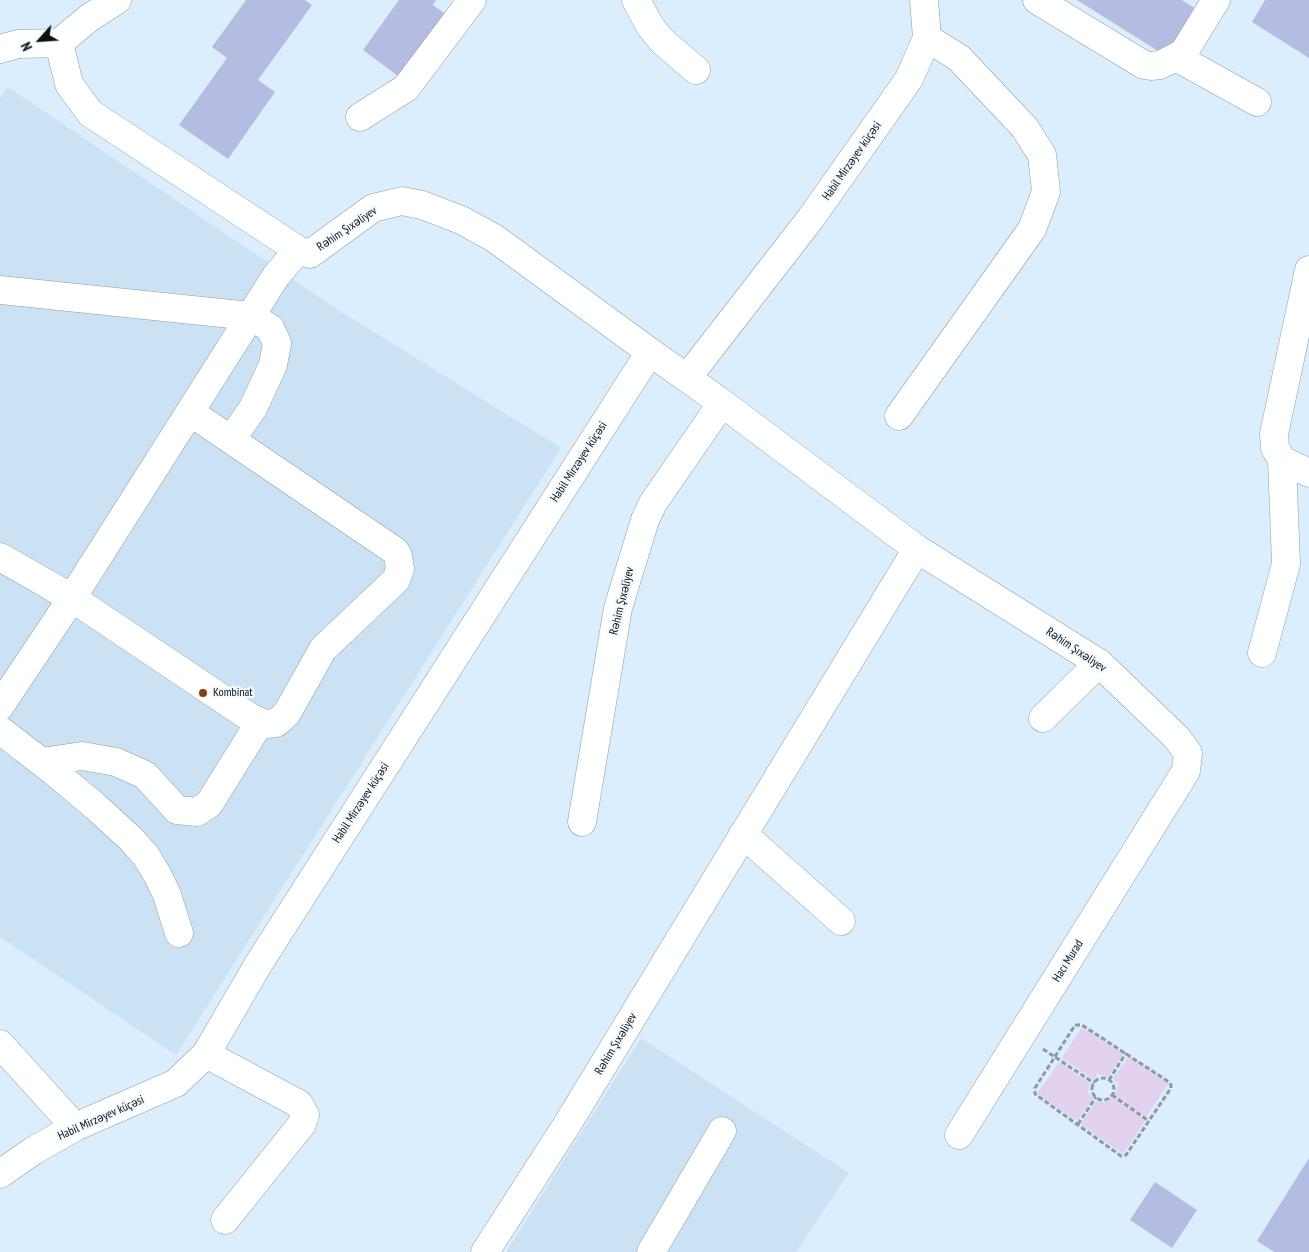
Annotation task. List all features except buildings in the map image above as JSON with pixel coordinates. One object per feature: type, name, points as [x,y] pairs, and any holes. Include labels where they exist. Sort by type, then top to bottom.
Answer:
[{"type":"street","points":[[0,49],[18,44],[59,43],[89,18],[116,0]]},
{"type":"street","points":[[360,117],[406,88],[472,0]]},
{"type":"street","points":[[636,0],[650,26],[662,41],[696,70]]},
{"type":"street","name":"Habil Mirzəyev küçəsi","points":[[687,378],[811,218],[910,80],[927,38],[924,0]]},
{"type":"street","points":[[1037,0],[1144,65],[1152,66],[1160,65],[1184,52],[1216,0]]},
{"type":"street","points":[[899,416],[1032,229],[1046,192],[1042,155],[1025,128],[958,58],[927,38]]},
{"type":"street","name":"Rəhim Şıxəliyev","points":[[59,43],[69,84],[90,113],[298,250],[310,254],[373,208],[402,201],[422,205],[461,220],[494,238],[722,403],[917,548],[1099,663],[1176,736],[1188,753],[1186,771],[1177,787]]},
{"type":"street","points":[[1176,58],[1257,102]]},
{"type":"street","points":[[0,706],[8,678],[72,598],[250,316],[276,276],[298,250]]},
{"type":"street","points":[[1309,270],[1274,434],[1274,448],[1282,460],[1309,473]]},
{"type":"street","points":[[0,290],[250,316],[270,328],[277,343],[273,365],[253,408],[231,440]]},
{"type":"street","name":"Habil Mirzəyev küçəsi","points":[[0,1174],[33,1151],[75,1127],[176,1083],[206,1054],[259,963],[650,352]]},
{"type":"street","name":"Rəhim Şıxəliyev","points":[[582,822],[618,608],[645,520],[653,503],[722,403]]},
{"type":"street","points":[[0,557],[72,598],[251,718],[271,724],[282,718],[287,713],[324,649],[396,580],[400,569],[395,551],[190,412]]},
{"type":"street","points":[[1262,653],[1286,564],[1282,460]]},
{"type":"street","name":"Rəhim Şıxəliyev","points":[[485,1252],[568,1124],[917,548]]},
{"type":"street","points":[[1043,718],[1099,663]]},
{"type":"street","points":[[42,762],[82,756],[116,762],[145,775],[178,810],[197,812],[209,804],[260,722]]},
{"type":"street","points":[[0,730],[42,762],[107,817],[146,856],[167,895],[178,933]]},
{"type":"street","name":"Hacı Murad","points":[[960,1135],[1177,787]]},
{"type":"street","points":[[743,834],[841,921]]},
{"type":"street","points":[[0,1044],[75,1127]]},
{"type":"street","points":[[206,1054],[299,1104],[304,1114],[302,1124],[225,1220]]},
{"type":"street","points":[[651,1252],[722,1131]]},
{"type":"path","points":[[1079,1024],[1126,1053],[1172,1085],[1124,1156],[1035,1094],[1035,1088],[1075,1025],[1079,1024]]},
{"type":"path","points":[[1023,1033],[1054,1057],[1094,1083]]},
{"type":"path","points":[[1109,1080],[1126,1053]]},
{"type":"path","points":[[1100,1078],[1109,1080],[1114,1087],[1112,1095],[1103,1100],[1096,1097],[1092,1092],[1094,1083],[1100,1078]]},
{"type":"path","points":[[1112,1095],[1149,1121]]},
{"type":"path","points":[[1078,1124],[1096,1097]]},
{"type":"shaded area","name":"Kombinat","points":[[8,87],[340,311],[561,448],[176,1055],[0,937],[0,99]]},
{"type":"shaded area","points":[[1082,1027],[1123,1054],[1108,1077],[1097,1074],[1094,1080],[1062,1058]]},
{"type":"shaded area","points":[[641,1038],[849,1173],[796,1252],[506,1252]]},
{"type":"shaded area","points":[[1129,1056],[1169,1083],[1146,1117],[1113,1095],[1118,1085],[1113,1079]]},
{"type":"shaded area","points":[[1059,1062],[1090,1083],[1088,1092],[1093,1098],[1077,1121],[1037,1094]]},
{"type":"shaded area","points":[[1112,1097],[1146,1120],[1123,1154],[1080,1124],[1097,1100],[1104,1103]]},
{"type":"place","name":"Kombinat","points":[[203,693]]}]
